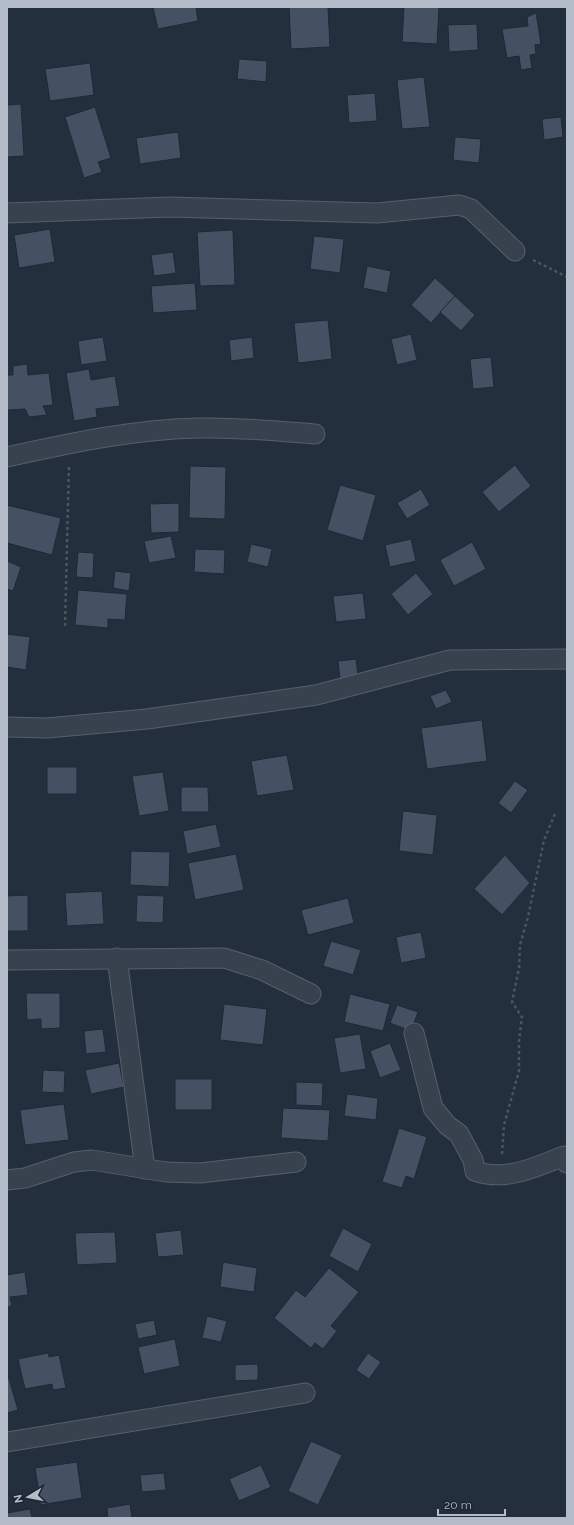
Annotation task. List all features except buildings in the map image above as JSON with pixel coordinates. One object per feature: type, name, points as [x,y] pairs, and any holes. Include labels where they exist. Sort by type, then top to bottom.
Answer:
[{"type":"street","points":[[7,213],[170,207],[377,213],[459,205],[471,209],[515,251]]},
{"type":"street","points":[[7,457],[69,444],[146,432],[199,428],[255,429],[315,434]]},
{"type":"street","points":[[7,727],[47,728],[147,718],[316,695],[450,660],[567,658]]},
{"type":"street","points":[[117,958],[145,1169]]},
{"type":"street","points":[[7,960],[224,958],[262,970],[311,994]]},
{"type":"street","points":[[414,1033],[433,1108],[447,1125],[459,1134],[473,1160],[475,1171],[484,1174],[514,1174],[566,1158]]},
{"type":"street","points":[[7,1180],[25,1178],[74,1162],[92,1160],[166,1172],[200,1173],[296,1162]]},
{"type":"street","points":[[7,1442],[305,1393]]},
{"type":"path","points":[[515,251],[567,277]]},
{"type":"path","points":[[66,626],[69,444]]},
{"type":"path","points":[[500,1175],[504,1125],[520,1071],[519,1041],[522,1017],[512,1002],[518,968],[520,944],[528,917],[544,840],[555,814]]}]
